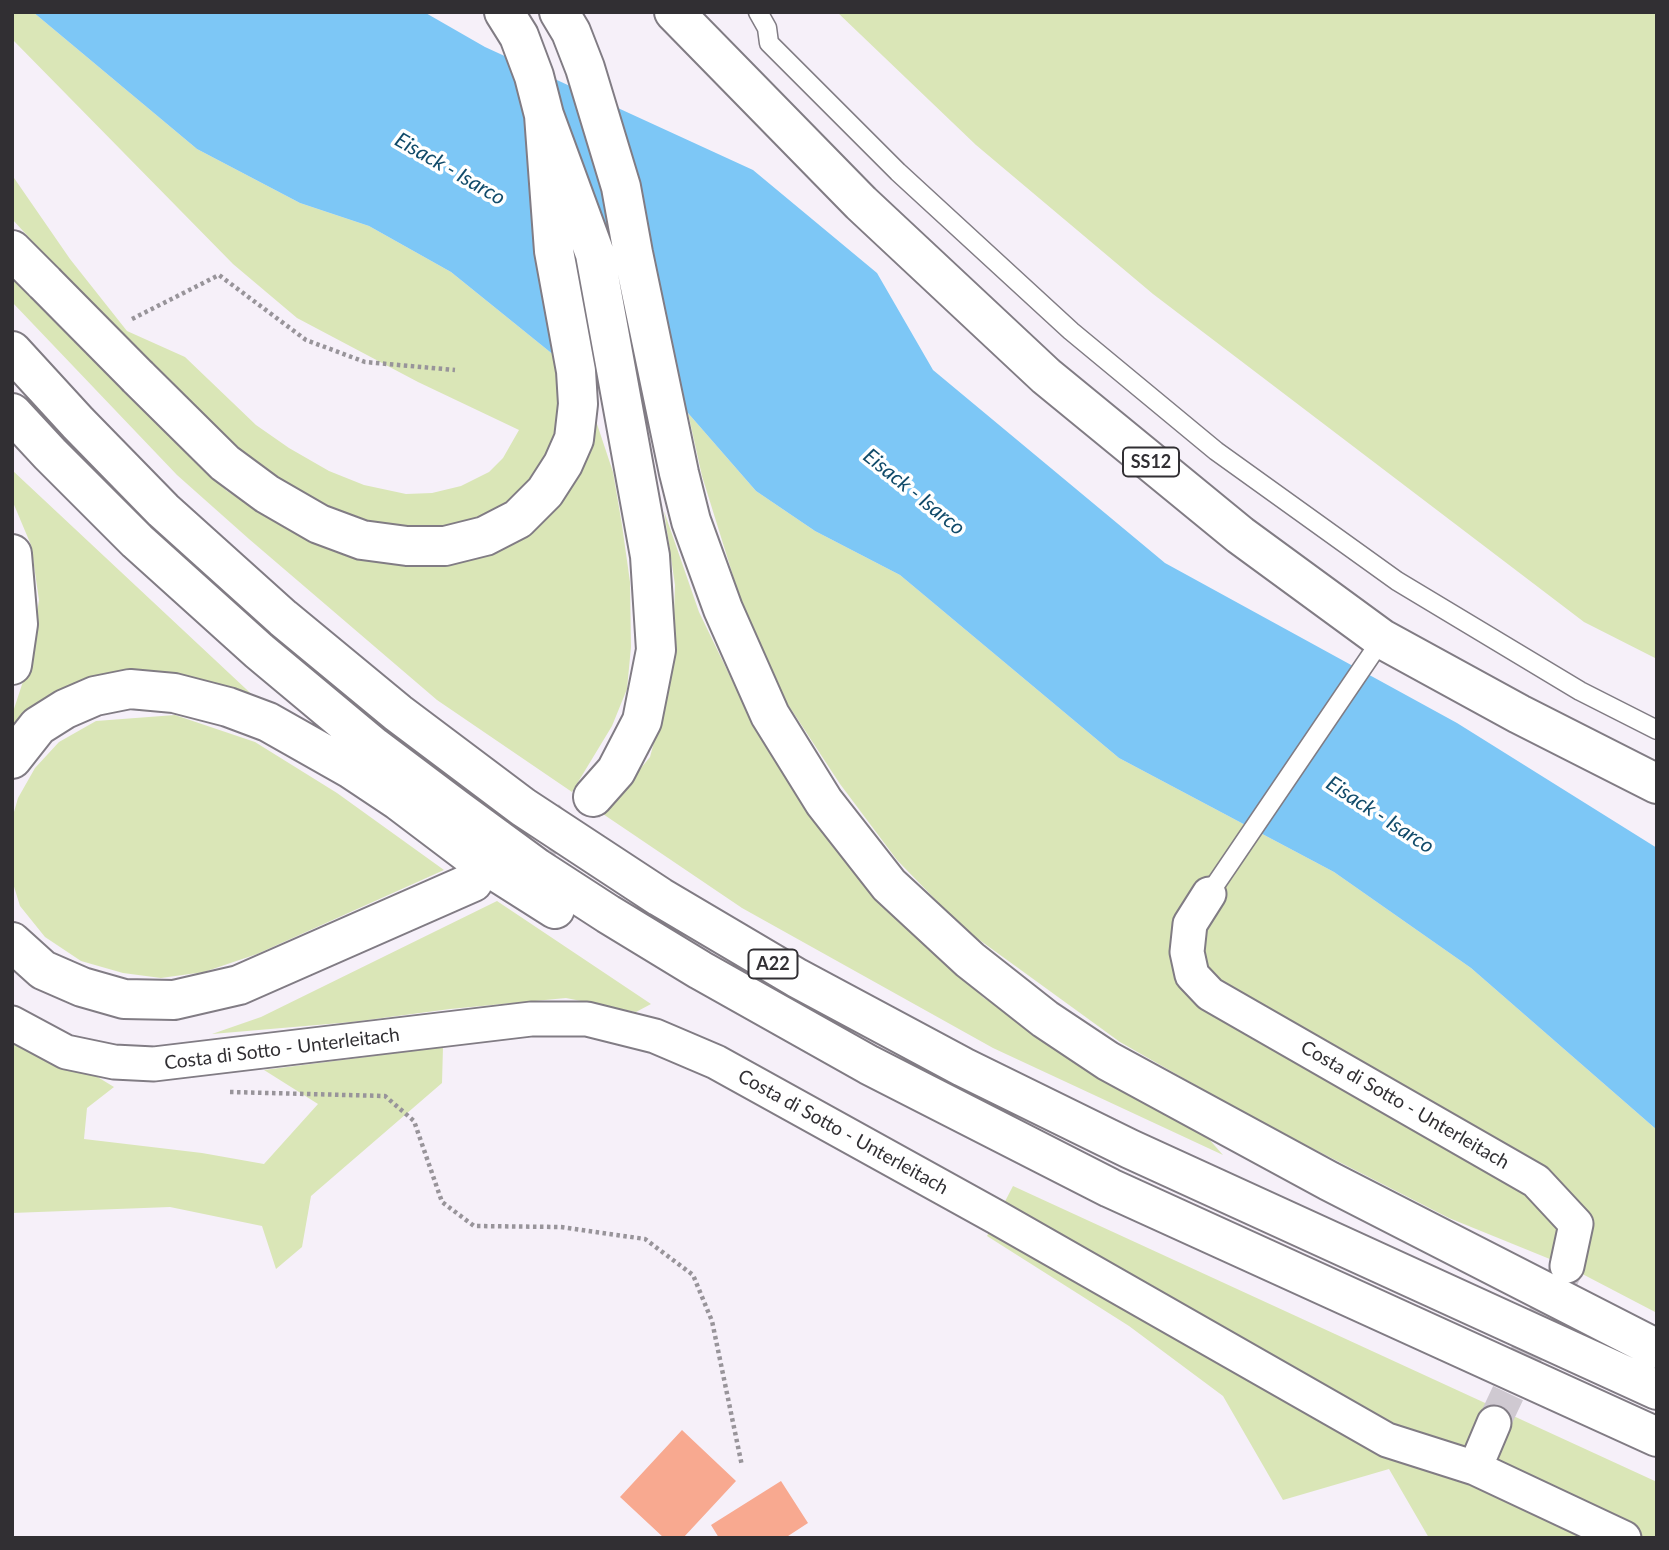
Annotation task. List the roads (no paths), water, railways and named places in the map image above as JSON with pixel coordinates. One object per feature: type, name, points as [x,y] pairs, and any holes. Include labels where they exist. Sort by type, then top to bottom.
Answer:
[{"type":"main road","name":"SS12","points":[[674,12],[861,203],[1046,376],[1375,650],[1519,714],[1657,784]]},
{"type":"main road","points":[[565,22],[621,187],[635,265],[691,521],[723,609],[770,715],[824,802],[889,885],[970,960],[1045,1019],[1108,1060],[1329,1181],[1657,1349]]},
{"type":"main road","points":[[511,24],[534,76],[544,115],[595,254],[650,555],[656,650],[642,721],[616,771],[593,797]]},
{"type":"main road","points":[[595,254],[598,114]]},
{"type":"main road","points":[[12,250],[225,463],[268,494],[319,524],[362,540],[395,545],[446,546],[485,536],[518,519],[545,492],[563,464],[574,439],[578,404],[576,371],[554,251],[544,115]]},
{"type":"main road","name":"A22","points":[[12,351],[78,424],[163,510],[283,618],[398,713],[523,807],[660,897],[797,978],[963,1067],[1082,1126],[1657,1390]]},
{"type":"main road","name":"A22","points":[[12,413],[137,541],[259,651],[374,747],[537,868],[700,970],[869,1065],[1110,1188],[1657,1437]]},
{"type":"main road","points":[[12,554],[18,624],[12,665]]},
{"type":"main road","points":[[12,759],[38,726],[65,709],[95,696],[130,689],[174,693],[228,707],[268,722],[351,769],[399,801],[473,857],[549,906],[589,928],[700,970]]},
{"type":"main road","points":[[12,942],[43,970],[82,987],[124,999],[174,1000],[239,985],[473,882]]},
{"type":"street","name":"Costa di Sotto - Unterleitach","points":[[1209,894],[1190,924],[1187,952],[1192,975],[1210,994],[1536,1181],[1576,1224],[1567,1266]]},
{"type":"street","name":"Costa di Sotto - Unterleitach","points":[[12,1023],[66,1052],[114,1062],[154,1064],[531,1019],[587,1019],[655,1036],[716,1062],[996,1217],[1387,1440],[1475,1468],[1624,1538]]},
{"type":"street","points":[[1475,1468],[1494,1423]]},
{"type":"lane","points":[[758,12],[767,28],[769,43],[898,172],[1071,331],[1216,451],[1397,581],[1580,691],[1657,730]]},
{"type":"lane","points":[[1209,894],[1375,650]]},
{"type":"water","name":"Eisack - Isarco","points":[[33,12],[424,12],[485,47],[753,170],[877,273],[933,370],[1165,563],[1457,723],[1657,848],[1657,1130],[1471,968],[1334,872],[1119,758],[900,575],[815,531],[756,491],[688,413],[555,356],[451,272],[369,226],[300,203],[197,149]]},
{"type":"tunnel","points":[[494,871],[524,854],[568,822],[593,797]]},
{"type":"tunnel","points":[[1494,1423],[1565,1272]]}]
